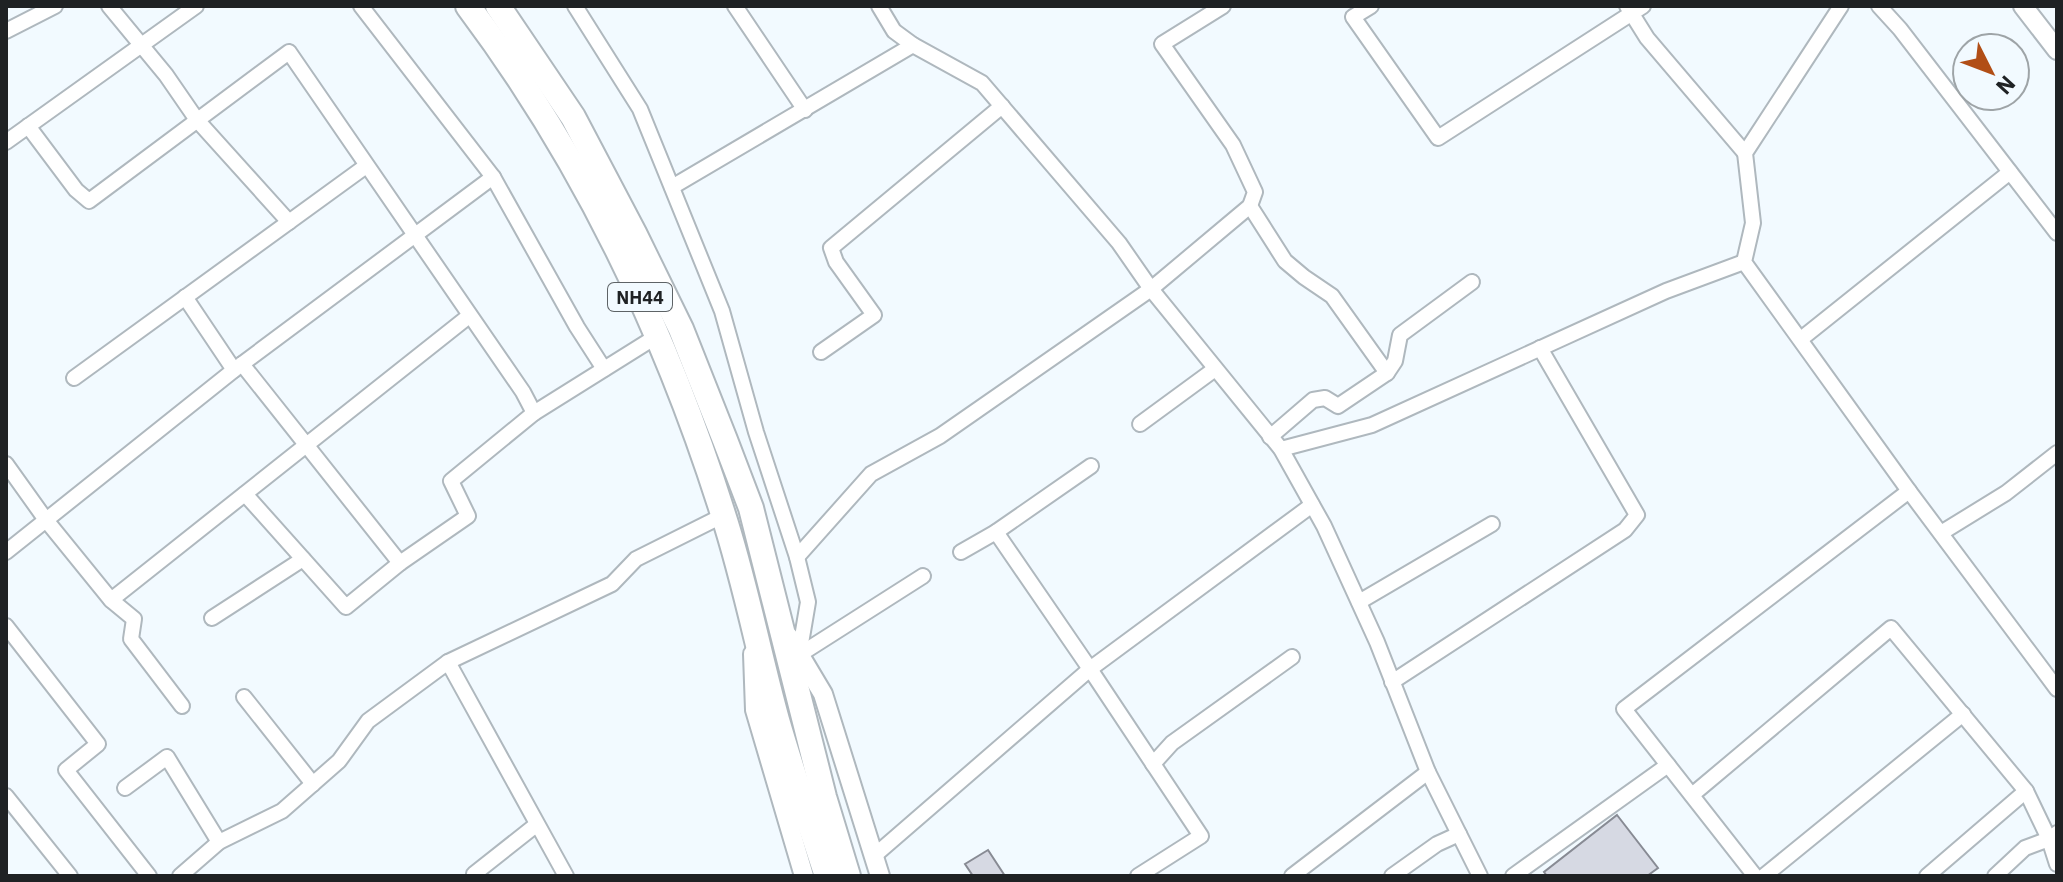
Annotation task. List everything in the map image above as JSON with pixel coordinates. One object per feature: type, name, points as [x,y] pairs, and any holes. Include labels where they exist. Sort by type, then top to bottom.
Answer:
[{"type":"highway","name":"NH44","points":[[468,6],[552,131],[601,219],[657,336],[724,515],[778,721],[827,876]]},
{"type":"highway","name":"NH44","points":[[498,6],[573,117],[681,329],[751,508],[824,797],[848,876]]},
{"type":"street","points":[[6,31],[55,6]]},
{"type":"street","points":[[109,6],[197,120],[289,222]]},
{"type":"street","points":[[6,142],[196,6]]},
{"type":"street","points":[[361,6],[493,177],[604,369]]},
{"type":"street","points":[[575,6],[640,109],[722,311],[808,602],[799,655]]},
{"type":"street","points":[[735,6],[805,110]]},
{"type":"street","points":[[879,6],[894,31],[982,83],[1119,243],[1151,289],[1281,449],[1359,602],[1428,772],[1480,876]]},
{"type":"street","points":[[797,557],[871,474],[940,436],[1151,289],[1250,206],[1255,192],[1233,145],[1162,44],[1223,6]]},
{"type":"street","points":[[1371,6],[1353,17],[1438,138],[1634,9],[1647,38],[1745,153],[1753,223],[1744,262],[2057,689]]},
{"type":"street","points":[[1745,153],[1841,6]]},
{"type":"street","points":[[1879,6],[2057,233]]},
{"type":"street","points":[[2023,6],[2057,50]]},
{"type":"street","points":[[672,187],[913,45]]},
{"type":"street","points":[[28,126],[76,190],[89,201],[289,52],[523,392],[534,413]]},
{"type":"street","points":[[821,352],[874,315],[836,262],[831,248],[1002,106]]},
{"type":"street","points":[[74,378],[366,166]]},
{"type":"street","points":[[1801,339],[2010,172]]},
{"type":"street","points":[[6,552],[238,367],[493,177]]},
{"type":"street","points":[[1250,206],[1285,261],[1332,296],[1387,373]]},
{"type":"street","points":[[1281,449],[1372,425],[1666,291],[1744,262]]},
{"type":"street","points":[[1270,437],[1313,400],[1325,398],[1338,406],[1387,373],[1395,361],[1400,335],[1472,282]]},
{"type":"street","points":[[185,297],[238,367],[307,446],[400,563]]},
{"type":"street","points":[[111,600],[469,316]]},
{"type":"street","points":[[245,494],[346,607],[400,563],[468,516],[451,481],[534,413],[657,336]]},
{"type":"street","points":[[1392,682],[1625,530],[1637,515],[1540,348]]},
{"type":"street","points":[[1140,424],[1215,369]]},
{"type":"street","points":[[1941,533],[2006,493],[2057,453]]},
{"type":"street","points":[[6,464],[46,520],[111,600],[134,619],[131,639],[182,706]]},
{"type":"street","points":[[961,552],[996,532],[1091,466]]},
{"type":"street","points":[[1755,876],[1624,709],[1909,491]]},
{"type":"street","points":[[874,856],[1090,669],[1312,505]]},
{"type":"street","points":[[180,876],[219,842],[282,811],[339,761],[368,721],[448,662],[612,584],[636,559],[724,515]]},
{"type":"street","points":[[1359,602],[1492,524]]},
{"type":"street","points":[[996,532],[1201,836],[1138,876]]},
{"type":"street","points":[[212,618],[303,559]]},
{"type":"street","points":[[799,655],[923,576]]},
{"type":"street","points":[[751,617],[755,710],[804,876]]},
{"type":"street","points":[[778,618],[823,694],[880,876]]},
{"type":"street","points":[[6,626],[98,744],[66,770],[149,876]]},
{"type":"street","points":[[1692,795],[1891,628],[2026,791],[2053,836],[2057,864]]},
{"type":"street","points":[[1153,764],[1172,743],[1292,657]]},
{"type":"street","points":[[448,662],[566,876]]},
{"type":"street","points":[[244,697],[313,784]]},
{"type":"street","points":[[1764,876],[1963,714]]},
{"type":"street","points":[[125,788],[167,757],[219,842]]},
{"type":"street","points":[[1513,876],[1668,765]]},
{"type":"street","points":[[1292,876],[1428,772]]},
{"type":"street","points":[[1927,876],[2026,791]]},
{"type":"street","points":[[6,796],[70,876]]},
{"type":"street","points":[[474,874],[536,825]]},
{"type":"street","points":[[1392,876],[1437,844],[1459,834]]},
{"type":"street","points":[[1995,876],[2025,848],[2053,836]]},
{"type":"building","points":[[1617,815],[1658,868],[1647,876],[1547,876],[1544,872]]},
{"type":"building","points":[[988,850],[1005,876],[973,876],[965,864]]}]
